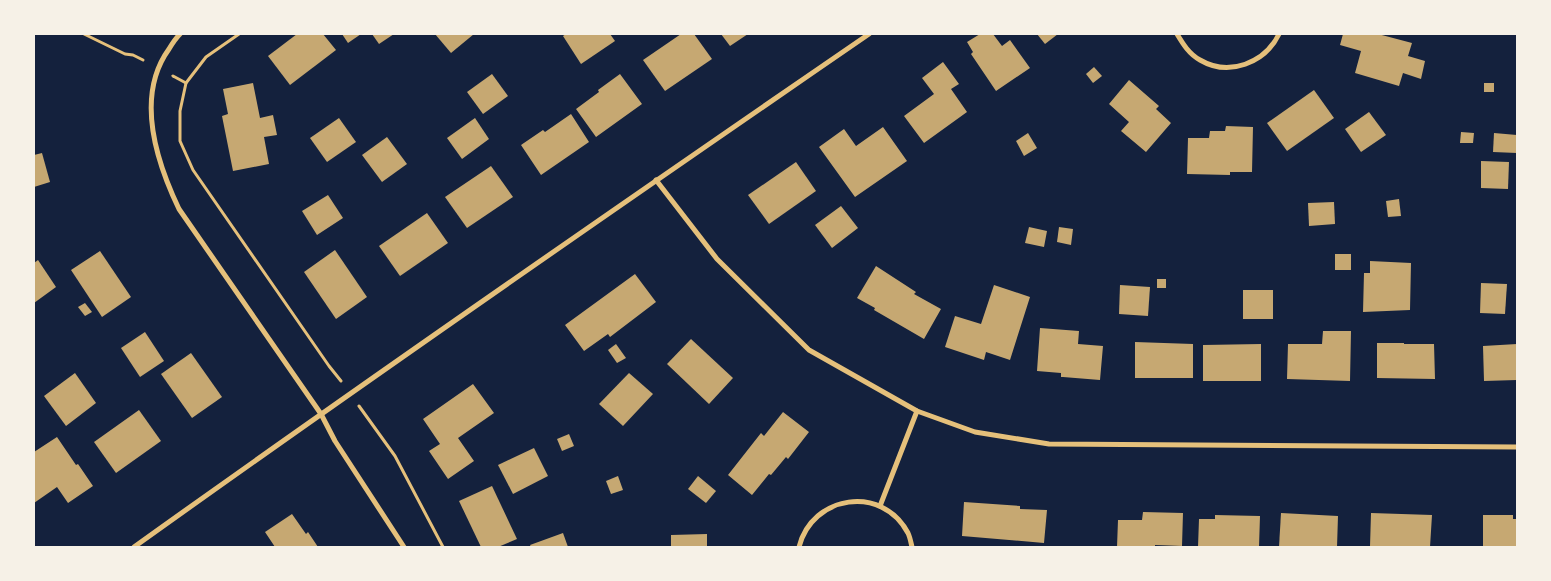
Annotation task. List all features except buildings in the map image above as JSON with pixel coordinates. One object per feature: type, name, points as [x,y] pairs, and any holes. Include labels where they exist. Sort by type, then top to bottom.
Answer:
[{"type":"street","points":[[180,34],[160,60],[152,89],[151,114],[156,148],[166,183],[179,209],[321,414],[335,441],[404,547]]},
{"type":"street","points":[[134,547],[656,180],[869,34]]},
{"type":"street","points":[[1177,34],[1186,49],[1200,60],[1218,67],[1237,67],[1255,61],[1269,50],[1279,34]]},
{"type":"street","points":[[656,180],[717,259],[809,350],[917,411],[975,432],[1049,444],[1517,447]]},
{"type":"street","points":[[880,506],[917,411]]},
{"type":"street","points":[[800,547],[802,537],[812,521],[826,509],[843,502],[862,501],[880,506],[896,517],[908,533],[912,547]]},
{"type":"path","points":[[84,34],[125,54],[133,55],[186,83]]},
{"type":"path","points":[[239,34],[206,57],[186,83],[180,111],[180,141],[193,170],[323,358],[351,393],[395,456],[443,547]]}]
